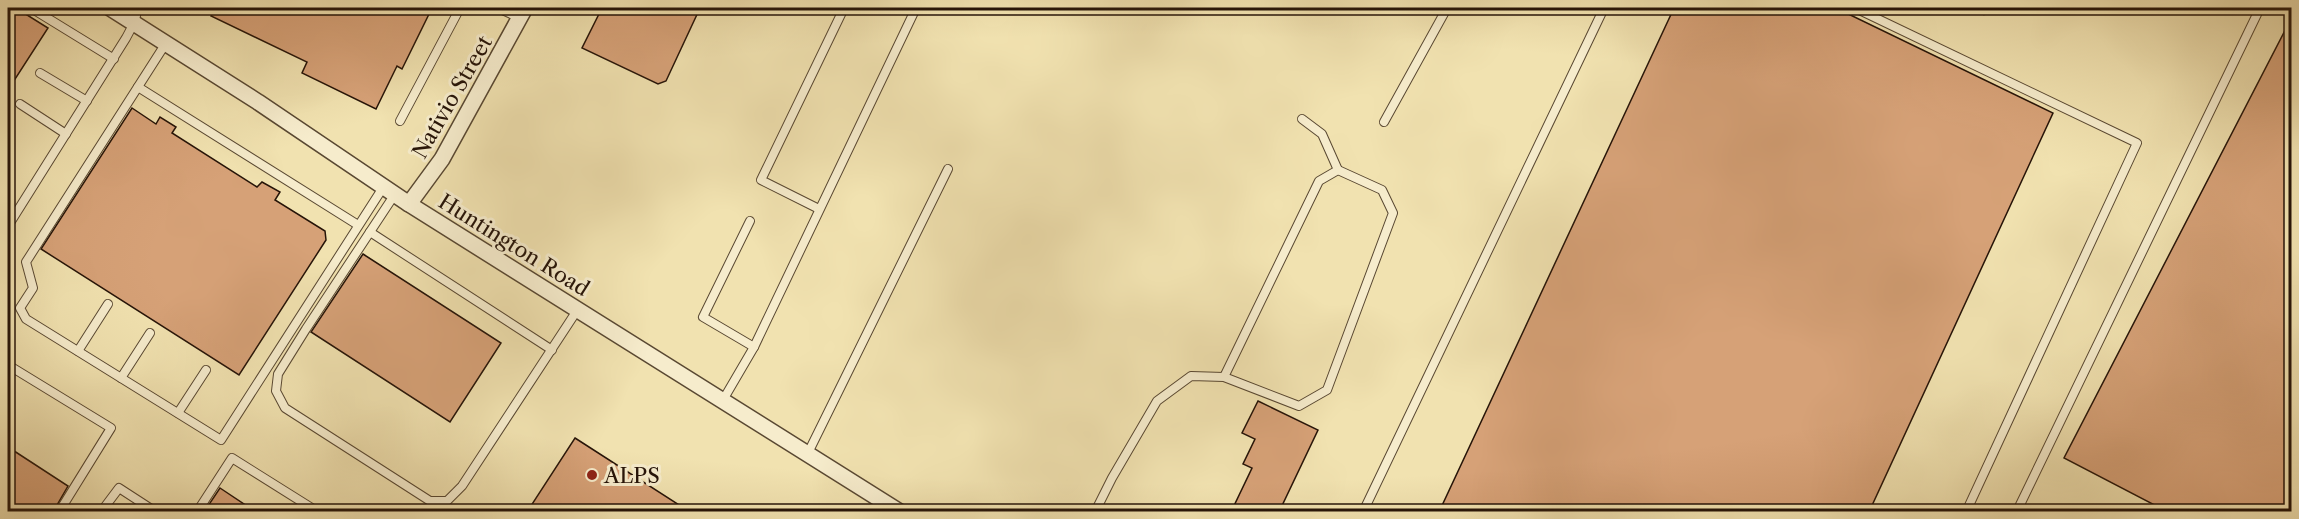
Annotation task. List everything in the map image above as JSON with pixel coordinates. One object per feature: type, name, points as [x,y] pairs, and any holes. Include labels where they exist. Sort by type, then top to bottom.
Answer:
[{"type":"street","name":"Huntington Road","points":[[110,8],[410,204],[900,512]]},
{"type":"street","name":"Nativio Street","points":[[410,204],[442,159],[523,13]]},
{"type":"lane","points":[[31,8],[114,58]]},
{"type":"lane","points":[[8,226],[114,58],[134,23],[138,8]]},
{"type":"lane","points":[[400,121],[460,8]]},
{"type":"lane","points":[[498,8],[523,13]]},
{"type":"lane","points":[[819,209],[761,180],[844,8]]},
{"type":"lane","points":[[723,400],[754,347],[916,8]]},
{"type":"lane","points":[[1384,122],[1447,8]]},
{"type":"lane","points":[[1363,512],[1605,8]]},
{"type":"lane","points":[[1855,8],[2138,143],[1966,512]]},
{"type":"lane","points":[[1979,8],[1984,10],[1985,8]]},
{"type":"lane","points":[[2023,512],[2018,509],[2260,8]]},
{"type":"lane","points":[[166,43],[26,262],[33,288],[20,308],[26,318],[221,440],[358,225],[390,190]]},
{"type":"lane","points":[[40,72],[87,101]]},
{"type":"lane","points":[[138,87],[358,225]]},
{"type":"lane","points":[[20,104],[66,134]]},
{"type":"lane","points":[[1095,512],[1157,401],[1191,376],[1224,377],[1299,406],[1327,390],[1393,213],[1382,190],[1338,170],[1323,134],[1302,119]]},
{"type":"lane","points":[[808,453],[948,169]]},
{"type":"lane","points":[[1224,377],[1319,181],[1338,170]]},
{"type":"lane","points":[[390,190],[370,232],[278,374],[276,391],[285,408],[430,501],[447,501],[462,486],[578,309]]},
{"type":"lane","points":[[750,220],[703,317],[754,347]]},
{"type":"lane","points":[[370,232],[552,350]]},
{"type":"lane","points":[[78,351],[108,304]]},
{"type":"lane","points":[[121,378],[150,333]]},
{"type":"lane","points":[[8,365],[111,428],[59,512]]},
{"type":"lane","points":[[178,413],[206,370]]},
{"type":"lane","points":[[197,512],[232,458],[318,512]]},
{"type":"lane","points":[[102,512],[119,488],[156,512]]},
{"type":"building","points":[[8,8],[16,8],[48,28],[8,90]]},
{"type":"building","points":[[216,8],[432,8],[402,69],[397,66],[376,109],[302,73],[307,62],[211,16]]},
{"type":"building","points":[[602,8],[700,8],[666,81],[658,84],[582,48]]},
{"type":"building","points":[[1674,8],[1836,8],[2053,113],[1869,512],[1439,512]]},
{"type":"building","points":[[2292,17],[2292,496],[2283,512],[2168,512],[2064,458]]},
{"type":"building","points":[[132,108],[156,124],[160,117],[176,127],[172,133],[257,187],[262,182],[280,192],[275,200],[325,231],[326,240],[239,375],[41,249]]},
{"type":"building","points":[[363,254],[501,343],[450,422],[311,332]]},
{"type":"building","points":[[1258,401],[1318,430],[1279,512],[1231,512],[1252,468],[1243,464],[1255,439],[1242,433]]},
{"type":"building","name":"ALPS","points":[[575,438],[690,512],[527,512]]},
{"type":"building","points":[[8,447],[68,486],[53,512],[8,512]]},
{"type":"building","points":[[220,488],[256,512],[204,512]]},
{"type":"place","name":"ALPS","points":[[592,475]]}]
